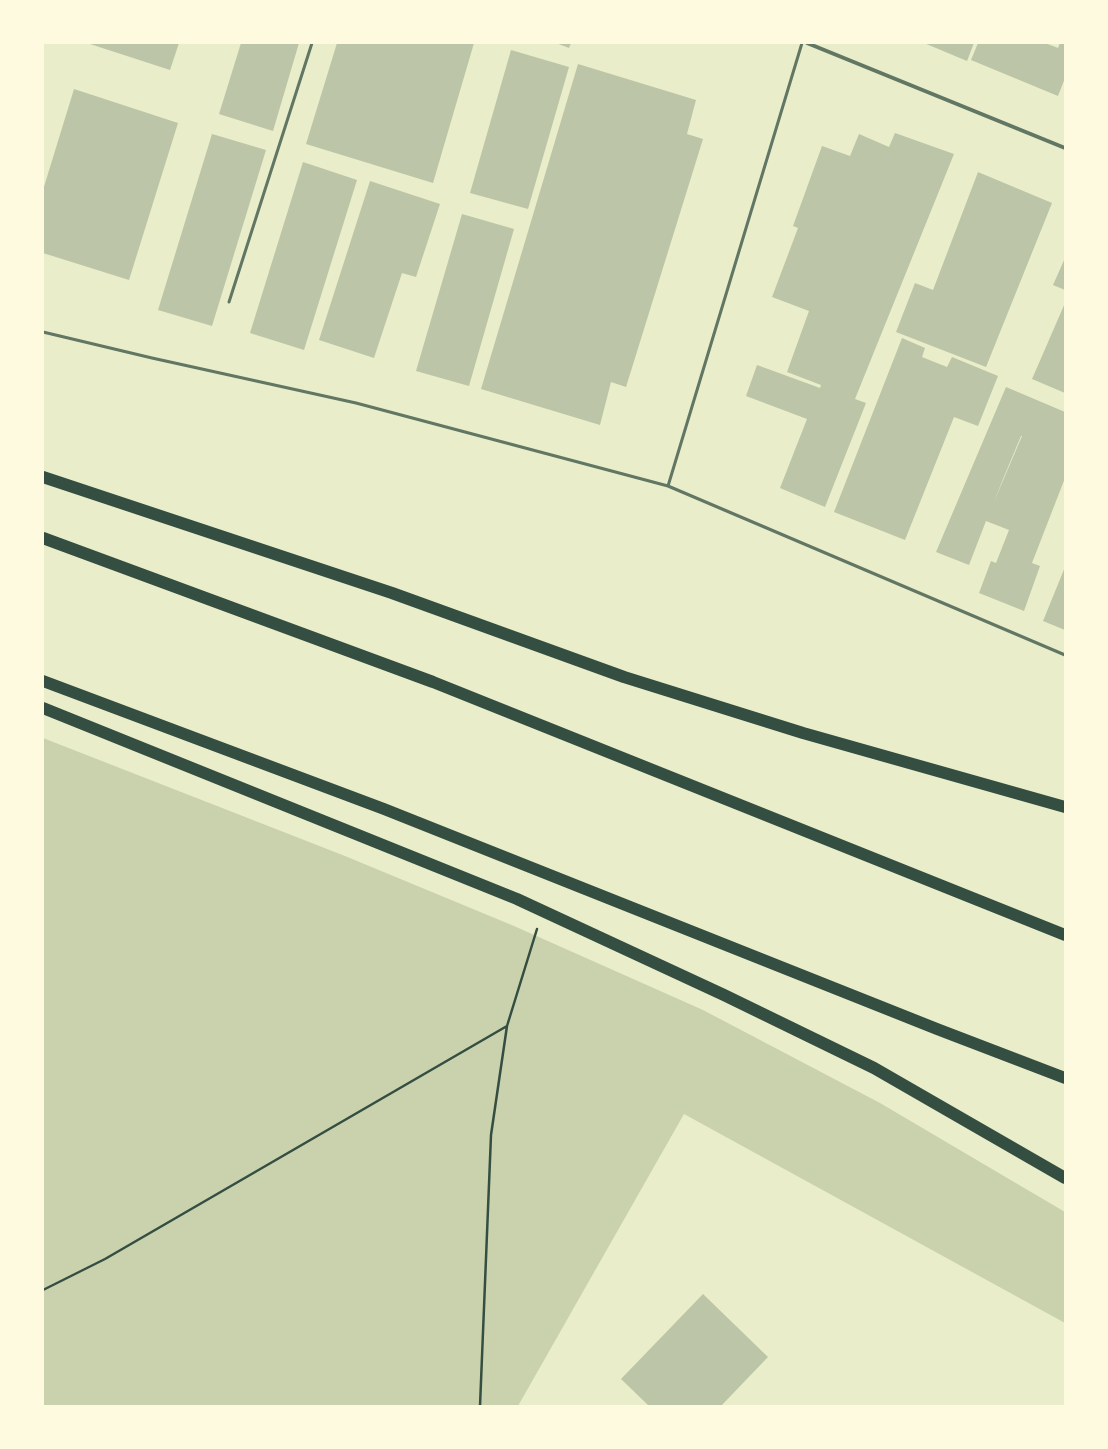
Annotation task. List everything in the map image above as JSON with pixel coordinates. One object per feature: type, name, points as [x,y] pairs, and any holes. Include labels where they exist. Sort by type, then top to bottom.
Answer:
[{"type":"highway","points":[[43,477],[392,593],[624,677],[803,734],[1065,807]]},
{"type":"highway","points":[[43,538],[433,682],[1065,935]]},
{"type":"highway","points":[[43,681],[384,809],[936,1029],[1065,1078]]},
{"type":"highway","points":[[43,708],[344,829],[542,911],[724,995],[874,1068],[1065,1178]]},
{"type":"street","points":[[807,43],[1065,148]]},
{"type":"lane","points":[[229,302],[312,43]]},
{"type":"lane","points":[[668,486],[802,43]]},
{"type":"lane","points":[[43,332],[152,358],[356,403],[668,486],[1065,655]]},
{"type":"path","points":[[480,1406],[491,1135],[507,1026],[542,911]]},
{"type":"path","points":[[43,1290],[105,1259],[507,1026]]},
{"type":"green space","points":[[43,738],[345,856],[514,926],[703,1010],[880,1103],[1065,1212],[1065,1323],[684,1114],[518,1406],[43,1406]]},
{"type":"building","points":[[87,43],[179,43],[170,70]]},
{"type":"building","points":[[241,43],[299,43],[273,131],[219,114]]},
{"type":"building","points":[[337,43],[474,43],[433,183],[306,144]]},
{"type":"building","points":[[556,43],[571,43],[569,48]]},
{"type":"building","points":[[924,43],[974,43],[967,61]]},
{"type":"building","points":[[978,43],[1045,43],[1058,48],[1060,43],[1065,43],[1065,78],[1058,96],[971,60]]},
{"type":"building","points":[[511,50],[569,67],[528,209],[470,193]]},
{"type":"building","points":[[578,64],[696,100],[687,134],[703,139],[626,387],[611,382],[600,425],[481,389]]},
{"type":"building","points":[[74,89],[178,123],[129,280],[43,253],[43,190]]},
{"type":"building","points":[[895,133],[954,154],[855,399],[866,403],[825,507],[780,488],[807,419],[746,396],[757,365],[820,388],[821,385],[787,372],[809,311],[772,297],[798,228],[793,226],[822,146],[850,156],[859,134],[889,147]]},
{"type":"building","points":[[212,134],[266,150],[212,326],[158,310]]},
{"type":"building","points":[[303,162],[357,180],[304,350],[250,333]]},
{"type":"building","points":[[978,172],[1052,203],[986,367],[896,332],[915,283],[933,290]]},
{"type":"building","points":[[370,181],[440,204],[416,277],[402,273],[374,358],[319,340]]},
{"type":"building","points":[[462,214],[514,229],[469,386],[416,371]]},
{"type":"building","points":[[1065,258],[1065,290],[1053,285]]},
{"type":"building","points":[[1065,303],[1065,393],[1032,379]]},
{"type":"building","points":[[902,338],[925,348],[922,357],[947,367],[952,357],[998,376],[978,426],[954,417],[905,540],[834,512]]},
{"type":"building","points":[[1006,387],[1065,412],[1065,478],[1032,563],[1040,566],[1024,611],[979,593],[991,561],[996,563],[1009,530],[986,521],[969,565],[936,552]],"holes":[[[1021,436],[1022,436],[993,504]]]},
{"type":"building","points":[[1065,567],[1065,630],[1043,621]]},
{"type":"building","points":[[703,1294],[768,1357],[721,1406],[649,1406],[621,1379]]}]
